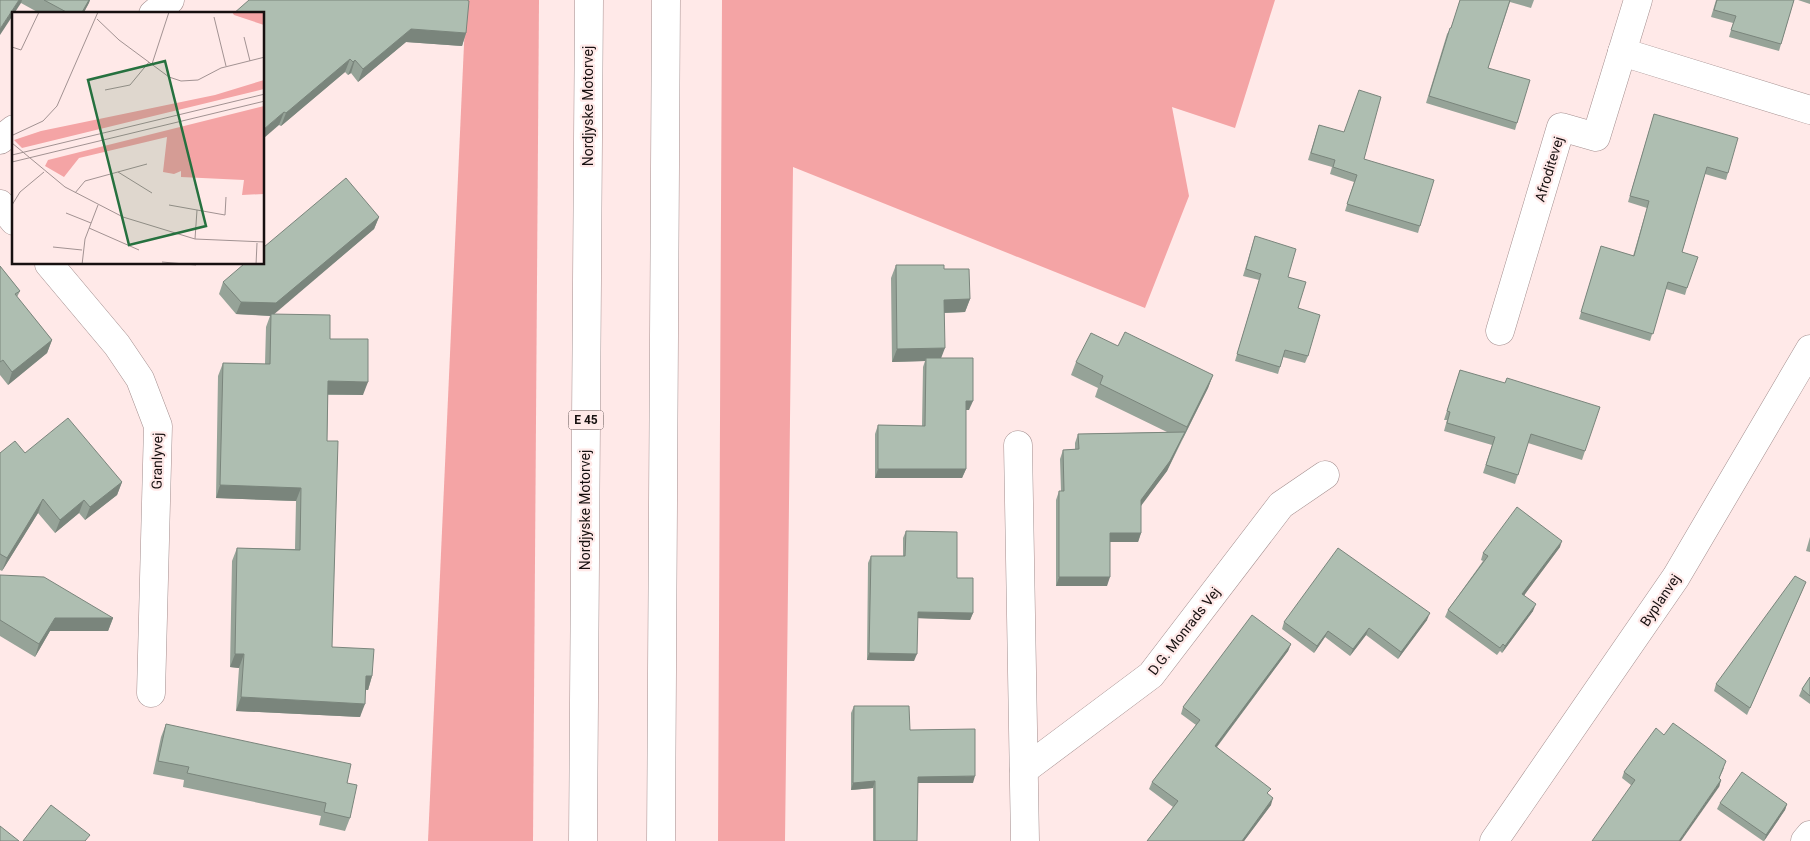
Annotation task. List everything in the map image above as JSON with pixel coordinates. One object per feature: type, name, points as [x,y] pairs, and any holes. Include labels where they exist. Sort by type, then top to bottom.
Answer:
[{"type":"main road","points":[[155,12],[170,0]]},
{"type":"main road","name":"Nordjyske Motorvej","points":[[583,841],[589,0]]},
{"type":"main road","points":[[661,841],[666,0]]},
{"type":"main road","name":"Afroditevej","points":[[1500,331],[1561,127],[1596,137],[1638,0]]},
{"type":"main road","points":[[1622,52],[1810,110]]},
{"type":"main road","points":[[0,140],[12,131]]},
{"type":"main road","points":[[0,204],[12,219]]},
{"type":"main road","name":"Granlyvej","points":[[50,265],[117,345],[140,380],[158,426],[151,693]]},
{"type":"main road","name":"Byplanvej","points":[[1494,841],[1676,577],[1810,349]]},
{"type":"main road","points":[[1018,445],[1025,841]]},
{"type":"main road","name":"D.G. Monrads Vej","points":[[1024,770],[1151,675],[1281,505],[1325,475]]},
{"type":"main road","points":[[1806,841],[1810,835]]},
{"type":"shaded area","points":[[466,0],[539,0],[533,841],[428,841]]},
{"type":"shaded area","points":[[722,0],[1275,0],[1235,128],[1172,107],[1189,196],[1145,308],[793,167],[785,841],[718,841]]},
{"type":"building","points":[[0,0],[19,0],[0,29]]},
{"type":"building","points":[[44,0],[89,0],[82,12],[66,12]]},
{"type":"building","points":[[249,0],[469,1],[466,33],[411,29],[363,69],[355,60],[353,62],[350,59],[286,113],[284,112],[265,128],[265,12],[235,12]]},
{"type":"building","points":[[1460,0],[1510,0],[1488,68],[1530,80],[1517,123],[1429,96]]},
{"type":"building","points":[[1717,0],[1794,0],[1781,44],[1731,30],[1736,16],[1714,10]]},
{"type":"building","points":[[1359,90],[1381,97],[1364,159],[1434,180],[1420,226],[1347,204],[1357,175],[1333,167],[1335,160],[1311,153],[1319,125],[1344,132]]},
{"type":"building","points":[[1654,114],[1738,138],[1728,173],[1707,167],[1682,252],[1698,257],[1687,288],[1668,282],[1653,334],[1581,312],[1601,246],[1634,256],[1649,201],[1630,196]]},
{"type":"building","points":[[346,178],[379,217],[276,303],[241,302],[223,282],[243,265],[265,265],[265,246]]},
{"type":"building","points":[[1255,236],[1296,249],[1288,277],[1306,282],[1298,308],[1320,315],[1308,356],[1285,350],[1280,367],[1237,354],[1261,274],[1246,269]]},
{"type":"building","points":[[896,265],[944,265],[944,269],[969,269],[970,299],[944,300],[945,348],[897,349]]},
{"type":"building","points":[[0,266],[20,291],[15,294],[52,340],[12,372],[3,360],[0,362]]},
{"type":"building","points":[[271,314],[330,315],[330,339],[368,339],[368,382],[328,381],[327,441],[338,441],[332,647],[374,649],[372,676],[366,676],[365,704],[241,697],[244,654],[235,654],[237,548],[300,550],[301,488],[220,485],[223,363],[270,364]]},
{"type":"building","points":[[1125,332],[1213,375],[1187,427],[1100,384],[1103,376],[1076,362],[1091,333],[1118,346]]},
{"type":"building","points":[[926,358],[973,358],[973,401],[966,401],[966,469],[878,469],[878,425],[925,426]]},
{"type":"building","points":[[1460,370],[1505,383],[1507,378],[1600,407],[1585,451],[1531,434],[1518,475],[1486,465],[1495,437],[1447,423],[1450,412],[1447,411]]},
{"type":"building","points":[[68,418],[122,482],[90,507],[84,500],[60,520],[43,499],[7,558],[0,554],[0,453],[15,441],[25,453]]},
{"type":"building","points":[[1185,432],[1170,461],[1141,500],[1141,533],[1110,533],[1110,577],[1059,577],[1059,491],[1064,491],[1063,450],[1079,449],[1078,434]]},
{"type":"building","points":[[1517,507],[1562,541],[1522,594],[1536,604],[1505,646],[1503,644],[1500,648],[1448,610],[1488,556],[1483,553]]},
{"type":"building","points":[[906,531],[957,532],[957,578],[973,578],[973,613],[918,612],[917,654],[869,653],[871,556],[905,556]]},
{"type":"building","points":[[1338,548],[1430,613],[1401,652],[1369,628],[1353,649],[1328,631],[1317,646],[1284,622]]},
{"type":"building","points":[[0,575],[44,577],[113,618],[55,618],[39,644],[0,620]]},
{"type":"building","points":[[1795,576],[1806,582],[1750,708],[1716,684]]},
{"type":"building","points":[[1252,615],[1291,644],[1215,746],[1271,789],[1267,793],[1273,798],[1242,841],[1147,841],[1178,801],[1152,782],[1200,720],[1183,707]]},
{"type":"building","points":[[1810,677],[1810,696],[1802,689]]},
{"type":"building","points":[[854,706],[909,706],[910,730],[975,729],[975,776],[918,777],[917,841],[875,841],[875,781],[853,783]]},
{"type":"building","points":[[1673,723],[1726,761],[1719,778],[1721,780],[1679,841],[1592,841],[1635,780],[1624,772],[1656,728],[1664,735]]},
{"type":"building","points":[[166,724],[351,764],[347,783],[357,785],[350,818],[324,812],[326,803],[187,773],[189,767],[158,761]]},
{"type":"building","points":[[1742,772],[1787,804],[1766,835],[1720,803]]},
{"type":"building","points":[[51,805],[90,835],[85,841],[23,841]]},
{"type":"building","points":[[0,826],[19,841],[0,841]]}]
